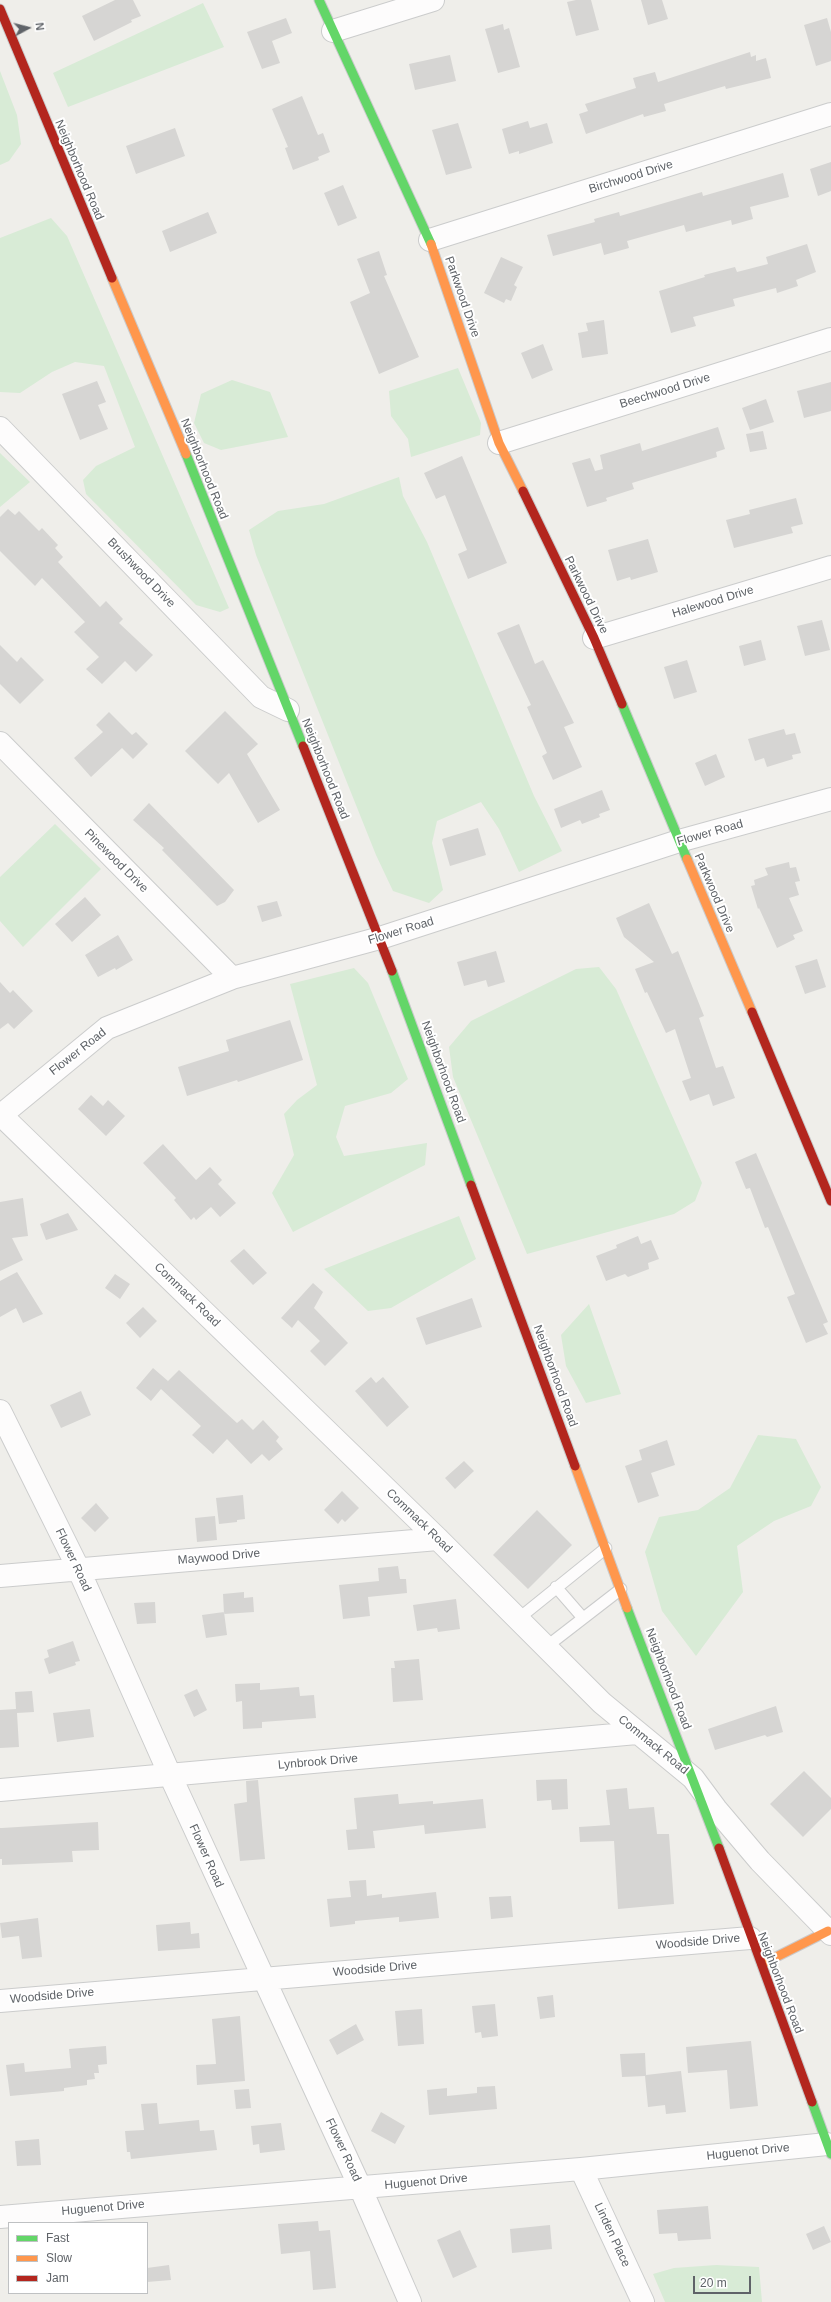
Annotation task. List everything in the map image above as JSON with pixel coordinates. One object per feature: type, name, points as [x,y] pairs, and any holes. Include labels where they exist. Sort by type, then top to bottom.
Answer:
[{"type":"main road","name":"Parkwood Drive","points":[[319,0],[430,240],[499,443],[594,638],[831,1201]]},
{"type":"main road","name":"Neighborhood Road","points":[[0,9],[198,484],[380,938],[621,1589],[693,1778],[750,1938],[762,1964],[829,2149]]},
{"type":"main road","points":[[762,1964],[830,1933]]},
{"type":"street","points":[[333,31],[433,0]]},
{"type":"street","name":"Birchwood Drive","points":[[430,240],[831,114]]},
{"type":"street","name":"Beechwood Drive","points":[[499,443],[831,339]]},
{"type":"street","name":"Brushwood Drive","points":[[0,428],[261,697],[288,710]]},
{"type":"street","name":"Halewood Drive","points":[[594,638],[831,567]]},
{"type":"street","name":"Pinewood Drive","points":[[0,743],[232,978]]},
{"type":"street","name":"Flower Road","points":[[0,1115],[107,1028],[232,978],[380,938],[679,841],[831,799]]},
{"type":"street","name":"Commack Road","points":[[0,1115],[438,1539],[602,1703],[693,1778],[716,1809],[760,1861],[830,1933]]},
{"type":"street","name":"Flower Road","points":[[0,1411],[78,1568],[170,1775],[262,1978],[360,2188],[410,2302]]},
{"type":"street","name":"Maywood Drive","points":[[0,1576],[78,1568],[438,1539]]},
{"type":"street","name":"Lynbrook Drive","points":[[0,1790],[637,1733]]},
{"type":"street","name":"Woodside Drive","points":[[0,2001],[750,1938]]},
{"type":"street","name":"Huguenot Drive","points":[[0,2217],[829,2149]]},
{"type":"street","name":"Linden Place","points":[[581,2169],[643,2302]]},
{"type":"lane","points":[[518,1619],[606,1548]]},
{"type":"lane","points":[[556,1587],[584,1618]]},
{"type":"lane","points":[[546,1648],[621,1589]]},
{"type":"green space","points":[[203,3],[224,47],[68,107],[53,73]]},
{"type":"green space","points":[[0,71],[17,115],[21,144],[9,161],[0,165]]},
{"type":"green space","points":[[51,218],[67,236],[229,608],[220,612],[196,605],[86,494],[83,480],[96,466],[135,447],[104,366],[75,362],[52,372],[20,393],[0,392],[0,238]]},
{"type":"green space","points":[[458,368],[481,423],[480,435],[411,457],[408,439],[391,416],[389,391]]},
{"type":"green space","points":[[232,380],[270,392],[288,437],[221,450],[204,443],[194,423],[201,394]]},
{"type":"green space","points":[[0,453],[30,482],[0,507]]},
{"type":"green space","points":[[399,477],[403,496],[427,542],[534,796],[562,851],[519,872],[499,829],[481,802],[437,821],[432,843],[443,890],[429,903],[393,891],[376,855],[256,555],[249,530],[278,511],[324,504]]},
{"type":"green space","points":[[55,824],[101,869],[23,947],[0,921],[0,877]]},
{"type":"green space","points":[[599,967],[616,989],[702,1183],[695,1201],[674,1214],[527,1254],[453,1077],[449,1047],[471,1021],[576,969]]},
{"type":"green space","points":[[354,968],[368,983],[408,1079],[391,1093],[345,1106],[336,1137],[344,1156],[427,1143],[425,1165],[293,1232],[272,1193],[294,1155],[284,1114],[297,1100],[317,1085],[290,984]]},
{"type":"green space","points":[[459,1216],[476,1259],[391,1308],[368,1311],[324,1269]]},
{"type":"green space","points":[[589,1304],[621,1394],[586,1403],[566,1366],[561,1335]]},
{"type":"green space","points":[[758,1435],[796,1439],[821,1487],[811,1506],[774,1521],[737,1546],[743,1592],[696,1656],[662,1611],[645,1552],[659,1517],[698,1510],[730,1488]]},
{"type":"green space","points":[[716,2265],[759,2267],[762,2302],[665,2302],[653,2274],[674,2268]]},
{"type":"building","points":[[115,0],[133,0],[141,16],[94,41],[82,16]]},
{"type":"building","points":[[576,0],[591,0],[599,30],[576,36],[567,2]]},
{"type":"building","points":[[641,0],[662,0],[668,19],[648,25]]},
{"type":"building","points":[[286,18],[292,33],[272,41],[280,63],[262,69],[247,32]]},
{"type":"building","points":[[827,18],[831,32],[831,61],[816,66],[804,25]]},
{"type":"building","points":[[503,24],[504,30],[509,28],[520,67],[498,73],[485,29]]},
{"type":"building","points":[[750,52],[751,57],[756,55],[756,61],[766,58],[771,78],[726,89],[725,86],[664,104],[666,111],[644,117],[643,114],[586,134],[579,114],[588,111],[585,104],[636,88],[633,78],[655,72],[658,82]]},
{"type":"building","points":[[450,55],[456,81],[415,90],[409,64]]},
{"type":"building","points":[[302,96],[318,135],[323,133],[330,152],[318,157],[319,160],[293,170],[285,148],[288,147],[272,109]]},
{"type":"building","points":[[528,121],[530,128],[547,123],[553,143],[519,154],[519,151],[509,154],[502,129]]},
{"type":"building","points":[[458,123],[472,168],[446,175],[432,130]]},
{"type":"building","points":[[175,128],[185,156],[136,174],[126,146]]},
{"type":"building","points":[[831,162],[831,191],[818,196],[810,169]]},
{"type":"building","points":[[783,173],[789,197],[750,207],[753,219],[732,225],[731,220],[686,232],[684,225],[627,241],[629,248],[604,255],[601,243],[553,256],[547,235],[595,222],[594,219],[619,212],[620,216],[702,192],[703,196]]},
{"type":"building","points":[[343,185],[357,218],[338,226],[324,193]]},
{"type":"building","points":[[208,212],[217,233],[170,252],[162,231]]},
{"type":"building","points":[[807,244],[816,272],[796,280],[798,286],[777,293],[776,288],[733,299],[735,306],[693,317],[696,326],[671,333],[659,291],[705,277],[704,275],[735,267],[737,272],[768,264],[766,257]]},
{"type":"building","points":[[379,251],[387,275],[384,276],[419,357],[379,374],[350,302],[370,293],[357,259]]},
{"type":"building","points":[[501,257],[523,267],[514,285],[517,287],[511,301],[506,299],[504,303],[484,293]]},
{"type":"building","points":[[604,320],[608,354],[582,358],[578,333],[588,331],[586,323]]},
{"type":"building","points":[[543,344],[553,370],[532,379],[521,353]]},
{"type":"building","points":[[97,381],[106,402],[98,405],[108,429],[80,440],[62,394]]},
{"type":"building","points":[[831,382],[831,411],[804,418],[797,391]]},
{"type":"building","points":[[766,399],[774,422],[750,430],[742,408]]},
{"type":"building","points":[[718,427],[725,449],[716,452],[717,457],[632,483],[634,489],[606,498],[607,501],[587,507],[572,463],[590,458],[595,471],[603,469],[600,455],[640,443],[642,451]]},
{"type":"building","points":[[763,431],[767,449],[750,452],[746,434]]},
{"type":"building","points":[[462,456],[507,563],[468,579],[458,554],[467,550],[445,495],[436,499],[424,473]]},
{"type":"building","points":[[796,498],[803,524],[791,527],[793,533],[734,548],[726,520],[750,514],[749,510]]},
{"type":"building","points":[[8,509],[15,515],[19,511],[39,531],[42,528],[58,545],[55,548],[63,557],[58,562],[100,607],[106,601],[123,619],[119,623],[153,655],[136,672],[125,661],[102,684],[86,669],[99,657],[74,632],[85,622],[42,578],[35,586],[0,551],[0,517]]},
{"type":"building","points":[[648,539],[658,572],[631,580],[630,577],[617,581],[608,550]]},
{"type":"building","points":[[822,620],[830,650],[805,656],[797,626]]},
{"type":"building","points":[[519,624],[535,664],[543,660],[574,723],[564,727],[582,767],[553,780],[542,756],[547,753],[527,707],[531,705],[497,633]]},
{"type":"building","points":[[761,640],[766,660],[744,666],[739,646]]},
{"type":"building","points":[[0,645],[17,662],[21,657],[44,680],[20,704],[0,684]]},
{"type":"building","points":[[687,660],[697,692],[674,699],[664,667]]},
{"type":"building","points":[[225,711],[258,744],[247,754],[280,810],[258,823],[229,773],[218,784],[185,751]]},
{"type":"building","points":[[109,712],[132,735],[136,732],[148,744],[133,759],[122,748],[91,777],[74,758],[103,732],[96,725]]},
{"type":"building","points":[[784,729],[786,735],[795,733],[801,753],[792,755],[793,759],[767,767],[764,758],[755,761],[748,739]]},
{"type":"building","points":[[716,754],[725,777],[705,786],[695,763]]},
{"type":"building","points":[[602,790],[610,810],[599,814],[600,817],[582,824],[580,820],[561,828],[554,809]]},
{"type":"building","points":[[149,803],[234,890],[225,902],[217,906],[162,850],[164,848],[133,820]]},
{"type":"building","points":[[478,828],[486,855],[450,866],[442,839]]},
{"type":"building","points":[[789,862],[790,868],[796,867],[800,881],[795,882],[799,895],[789,898],[803,931],[793,935],[795,939],[777,948],[759,908],[758,909],[751,886],[755,885],[754,880],[768,875],[765,868]]},
{"type":"building","points":[[85,897],[101,915],[72,942],[55,924]]},
{"type":"building","points":[[277,901],[282,916],[262,922],[257,906]]},
{"type":"building","points":[[649,903],[672,954],[678,951],[704,1016],[699,1018],[716,1068],[723,1066],[735,1098],[713,1106],[709,1094],[690,1101],[682,1081],[691,1078],[675,1029],[666,1033],[647,992],[645,993],[635,969],[654,962],[624,937],[616,918]]},
{"type":"building","points":[[118,935],[133,960],[116,970],[115,968],[98,977],[85,955]]},
{"type":"building","points":[[496,951],[505,982],[488,987],[486,980],[464,986],[457,962]]},
{"type":"building","points":[[817,959],[826,987],[805,994],[795,966]]},
{"type":"building","points":[[0,982],[10,993],[13,990],[33,1011],[14,1029],[8,1023],[0,1029]]},
{"type":"building","points":[[290,1020],[303,1060],[238,1082],[237,1080],[187,1096],[178,1067],[229,1051],[226,1040]]},
{"type":"building","points":[[91,1095],[103,1106],[108,1100],[125,1116],[106,1136],[78,1109]]},
{"type":"building","points":[[163,1144],[196,1180],[210,1167],[222,1180],[218,1184],[236,1203],[220,1217],[211,1207],[196,1220],[194,1217],[191,1220],[174,1200],[176,1198],[143,1163]]},
{"type":"building","points":[[756,1153],[828,1322],[823,1324],[828,1334],[806,1343],[787,1297],[795,1294],[768,1227],[765,1228],[750,1188],[746,1189],[735,1162]]},
{"type":"building","points":[[23,1198],[28,1236],[12,1238],[23,1260],[0,1271],[0,1202]]},
{"type":"building","points":[[68,1213],[78,1230],[46,1240],[40,1224]]},
{"type":"building","points":[[638,1236],[641,1244],[651,1240],[659,1259],[648,1263],[649,1269],[628,1277],[625,1274],[606,1281],[596,1256],[617,1248],[616,1245]]},
{"type":"building","points":[[244,1249],[267,1273],[253,1285],[230,1261]]},
{"type":"building","points":[[17,1272],[43,1314],[23,1323],[16,1308],[0,1317],[0,1281]]},
{"type":"building","points":[[115,1274],[130,1284],[120,1299],[105,1288]]},
{"type":"building","points":[[313,1283],[323,1292],[314,1308],[348,1343],[325,1366],[310,1351],[320,1341],[298,1320],[292,1328],[281,1318]]},
{"type":"building","points":[[472,1298],[482,1327],[426,1345],[416,1318]]},
{"type":"building","points":[[143,1307],[157,1321],[140,1338],[126,1323]]},
{"type":"building","points":[[153,1368],[168,1381],[179,1370],[237,1423],[242,1419],[253,1430],[263,1420],[279,1437],[276,1441],[283,1449],[269,1461],[262,1454],[251,1464],[227,1439],[213,1454],[192,1435],[201,1426],[161,1389],[151,1401],[136,1388]]},
{"type":"building","points":[[371,1377],[376,1383],[383,1377],[409,1407],[387,1427],[355,1391]]},
{"type":"building","points":[[81,1391],[91,1415],[61,1428],[50,1405]]},
{"type":"building","points":[[667,1440],[675,1465],[651,1473],[659,1496],[638,1503],[625,1466],[642,1460],[639,1450]]},
{"type":"building","points":[[464,1461],[474,1471],[455,1489],[445,1478]]},
{"type":"building","points":[[342,1491],[359,1508],[345,1522],[342,1519],[338,1524],[324,1510]]},
{"type":"building","points":[[243,1495],[245,1519],[237,1520],[237,1522],[219,1524],[216,1498]]},
{"type":"building","points":[[96,1503],[109,1518],[95,1532],[81,1518]]},
{"type":"building","points":[[537,1510],[572,1545],[528,1589],[493,1555]]},
{"type":"building","points":[[215,1516],[217,1540],[197,1542],[195,1518]]},
{"type":"building","points":[[398,1566],[400,1579],[406,1579],[407,1593],[368,1597],[370,1616],[343,1619],[339,1585],[379,1581],[378,1568]]},
{"type":"building","points":[[244,1592],[244,1598],[253,1597],[254,1612],[224,1614],[223,1594]]},
{"type":"building","points":[[456,1599],[460,1629],[438,1632],[437,1628],[417,1631],[413,1605]]},
{"type":"building","points":[[155,1602],[156,1623],[137,1624],[134,1603]]},
{"type":"building","points":[[224,1612],[227,1635],[206,1638],[202,1615]]},
{"type":"building","points":[[73,1641],[80,1661],[75,1662],[76,1665],[49,1674],[44,1659],[49,1657],[47,1650]]},
{"type":"building","points":[[419,1659],[423,1700],[393,1702],[391,1668],[395,1668],[394,1661]]},
{"type":"building","points":[[260,1683],[260,1690],[299,1687],[300,1696],[314,1695],[316,1718],[262,1722],[262,1728],[243,1729],[242,1701],[236,1702],[235,1684]]},
{"type":"building","points":[[197,1689],[207,1710],[194,1717],[184,1695]]},
{"type":"building","points":[[32,1691],[34,1712],[17,1713],[19,1747],[0,1748],[0,1710],[16,1709],[15,1692]]},
{"type":"building","points":[[776,1706],[783,1732],[767,1737],[765,1735],[715,1750],[708,1729]]},
{"type":"building","points":[[90,1709],[94,1737],[57,1742],[53,1713]]},
{"type":"building","points":[[804,1771],[831,1798],[831,1809],[803,1837],[770,1804]]},
{"type":"building","points":[[567,1779],[568,1809],[552,1810],[551,1800],[537,1801],[536,1780]]},
{"type":"building","points":[[258,1780],[265,1859],[240,1861],[234,1804],[247,1802],[246,1781]]},
{"type":"building","points":[[627,1788],[629,1809],[654,1807],[657,1834],[669,1834],[674,1904],[618,1909],[614,1841],[580,1842],[579,1827],[610,1825],[606,1790]]},
{"type":"building","points":[[398,1794],[399,1804],[433,1801],[433,1804],[483,1799],[486,1828],[425,1834],[424,1825],[373,1831],[375,1848],[348,1850],[346,1830],[357,1829],[354,1798]]},
{"type":"building","points":[[98,1822],[99,1850],[72,1851],[73,1862],[2,1865],[2,1859],[0,1859],[0,1828]]},
{"type":"building","points":[[366,1880],[367,1896],[382,1894],[382,1898],[436,1892],[439,1918],[399,1922],[399,1917],[355,1921],[355,1924],[330,1927],[327,1899],[351,1897],[349,1881]]},
{"type":"building","points":[[511,1896],[513,1917],[491,1919],[489,1897]]},
{"type":"building","points":[[38,1918],[42,1957],[22,1959],[19,1936],[2,1938],[0,1923]]},
{"type":"building","points":[[190,1922],[191,1934],[199,1933],[200,1948],[158,1951],[156,1925]]},
{"type":"building","points":[[553,1995],[555,2017],[540,2019],[537,1997]]},
{"type":"building","points":[[495,2004],[498,2036],[482,2038],[481,2032],[475,2033],[472,2006]]},
{"type":"building","points":[[422,2009],[424,2044],[398,2046],[395,2011]]},
{"type":"building","points":[[240,2016],[245,2081],[197,2085],[196,2065],[216,2064],[212,2019]]},
{"type":"building","points":[[356,2024],[364,2040],[337,2055],[329,2040]]},
{"type":"building","points":[[751,2041],[758,2106],[730,2109],[727,2070],[688,2073],[686,2047]]},
{"type":"building","points":[[106,2046],[107,2064],[98,2065],[99,2073],[94,2073],[95,2079],[87,2080],[87,2085],[64,2088],[64,2091],[10,2096],[6,2065],[24,2063],[25,2072],[71,2068],[69,2049]]},
{"type":"building","points":[[645,2053],[646,2075],[681,2071],[686,2112],[666,2114],[665,2105],[648,2107],[645,2076],[622,2077],[620,2054]]},
{"type":"building","points":[[495,2086],[497,2109],[429,2115],[427,2090],[447,2088],[447,2096],[477,2093],[477,2087]]},
{"type":"building","points":[[249,2089],[251,2108],[236,2109],[234,2090]]},
{"type":"building","points":[[157,2103],[159,2124],[199,2120],[200,2131],[214,2130],[217,2150],[131,2159],[130,2152],[127,2152],[125,2131],[144,2130],[141,2104]]},
{"type":"building","points":[[381,2112],[405,2126],[395,2144],[371,2131]]},
{"type":"building","points":[[281,2123],[285,2150],[260,2153],[259,2144],[253,2145],[251,2126]]},
{"type":"building","points":[[39,2139],[41,2165],[17,2166],[15,2141]]},
{"type":"building","points":[[708,2206],[711,2239],[678,2241],[677,2233],[659,2234],[657,2210]]},
{"type":"building","points":[[318,2221],[319,2231],[330,2230],[336,2288],[313,2290],[310,2251],[281,2254],[278,2224]]},
{"type":"building","points":[[550,2225],[552,2249],[512,2253],[510,2229]]},
{"type":"building","points":[[824,2226],[831,2242],[813,2250],[806,2234]]},
{"type":"building","points":[[460,2230],[477,2267],[453,2278],[437,2240]]},
{"type":"building","points":[[169,2265],[171,2280],[148,2282],[148,2268]]},
{"type":"traffic: fast","points":[[319,0],[431,244]]},
{"type":"traffic: fast","points":[[186,454],[303,746]]},
{"type":"traffic: fast","points":[[622,704],[687,859]]},
{"type":"traffic: fast","points":[[392,971],[471,1185]]},
{"type":"traffic: fast","points":[[627,1608],[719,1848]]},
{"type":"traffic: fast","points":[[812,2102],[831,2154]]},
{"type":"traffic: slow","points":[[431,244],[499,443],[523,491]]},
{"type":"traffic: slow","points":[[112,278],[186,454]]},
{"type":"traffic: slow","points":[[687,859],[752,1012]]},
{"type":"traffic: slow","points":[[575,1466],[627,1608]]},
{"type":"traffic: slow","points":[[762,1964],[828,1931]]},
{"type":"traffic: jam","points":[[0,9],[112,278]]},
{"type":"traffic: jam","points":[[523,491],[594,638],[622,704]]},
{"type":"traffic: jam","points":[[303,746],[392,971]]},
{"type":"traffic: jam","points":[[752,1012],[831,1201]]},
{"type":"traffic: jam","points":[[471,1185],[575,1466]]},
{"type":"traffic: jam","points":[[719,1848],[812,2102]]}]
